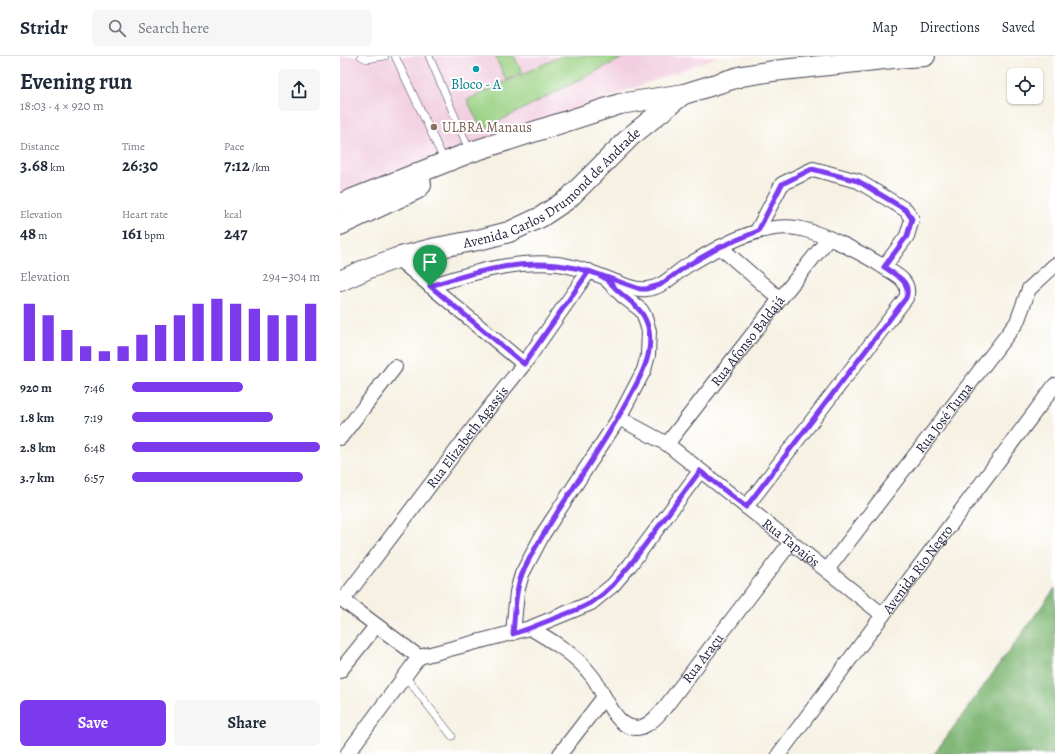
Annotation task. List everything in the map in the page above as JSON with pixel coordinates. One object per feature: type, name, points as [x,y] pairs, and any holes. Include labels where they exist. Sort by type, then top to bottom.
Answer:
[{"type":"street","name":"Avenida Carlos Drumond de Andrade","points":[[340,204],[470,152],[620,104],[684,94],[750,74],[893,58],[925,56]]},
{"type":"street","name":"Avenida Carlos Drumond de Andrade","points":[[340,281],[369,268],[397,258],[509,232],[541,217],[568,199],[630,136],[684,94]]},
{"type":"street","points":[[758,231],[782,184],[812,169],[858,181],[906,210],[912,219],[907,236],[884,267]]},
{"type":"street","points":[[340,225],[417,189],[421,185],[417,173]]},
{"type":"street","points":[[430,286],[479,271],[521,264],[557,264],[589,271],[640,289],[652,288],[667,281],[688,265],[720,247],[758,231],[775,228],[796,228],[829,238],[853,249],[903,280],[908,289],[906,298],[746,507]]},
{"type":"street","name":"Rua Afonso Baldajá","points":[[667,444],[780,298],[829,238]]},
{"type":"street","points":[[720,247],[780,298]]},
{"type":"street","points":[[397,258],[524,364]]},
{"type":"street","name":"Rua José Tuma","points":[[827,570],[1017,322],[1029,289],[1055,265]]},
{"type":"street","name":"Rua Elizabeth Agassis","points":[[342,599],[524,364],[589,271]]},
{"type":"street","points":[[513,634],[517,592],[522,574],[544,534],[619,418],[644,370],[648,355],[649,331],[641,310],[624,297],[605,277]]},
{"type":"street","points":[[340,438],[395,367]]},
{"type":"street","name":"Avenida Rio Negro","points":[[779,754],[1055,385]]},
{"type":"street","name":"Rua Tapajós","points":[[619,418],[667,444],[883,615]]},
{"type":"street","points":[[347,754],[419,657],[513,634],[591,603],[613,585],[630,565],[700,471]]},
{"type":"street","name":"Rua Araçu","points":[[604,697],[615,715],[630,728],[638,729],[647,725],[666,706],[791,542]]},
{"type":"street","points":[[342,599],[419,657]]},
{"type":"street","points":[[340,671],[376,626]]},
{"type":"street","points":[[530,628],[550,640],[586,668],[604,697],[560,754]]},
{"type":"lane","points":[[361,56],[367,59],[385,56]]},
{"type":"lane","points":[[395,56],[445,162]]},
{"type":"lane","points":[[428,56],[470,152]]},
{"type":"lane","points":[[405,676],[452,736]]},
{"type":"shaded area","name":"ULBRA Manaus","points":[[340,56],[742,56],[717,57],[340,197]]},
{"type":"green space","points":[[495,56],[514,56],[522,72],[506,80]]},
{"type":"green space","points":[[561,56],[626,56],[482,130],[467,100]]},
{"type":"green space","points":[[1055,588],[1055,754],[934,754]]},
{"type":"place","name":"Bloco - A","points":[[476,69]]},
{"type":"place","name":"ULBRA Manaus","points":[[434,127]]},
{"type":"route","points":[[430,286],[472,273],[499,267],[521,264],[557,264],[589,271],[605,277],[624,297],[641,310],[649,331],[650,344],[644,370],[619,418],[544,534],[522,574],[517,592],[513,634],[581,608],[602,595],[613,585],[630,565],[700,471],[746,507],[906,298],[908,289],[906,284],[903,280],[884,267],[907,236],[912,219],[906,210],[858,181],[812,169],[782,184],[758,231],[720,247],[688,265],[660,285],[652,288],[640,289],[589,271],[524,364],[430,286]]}]
